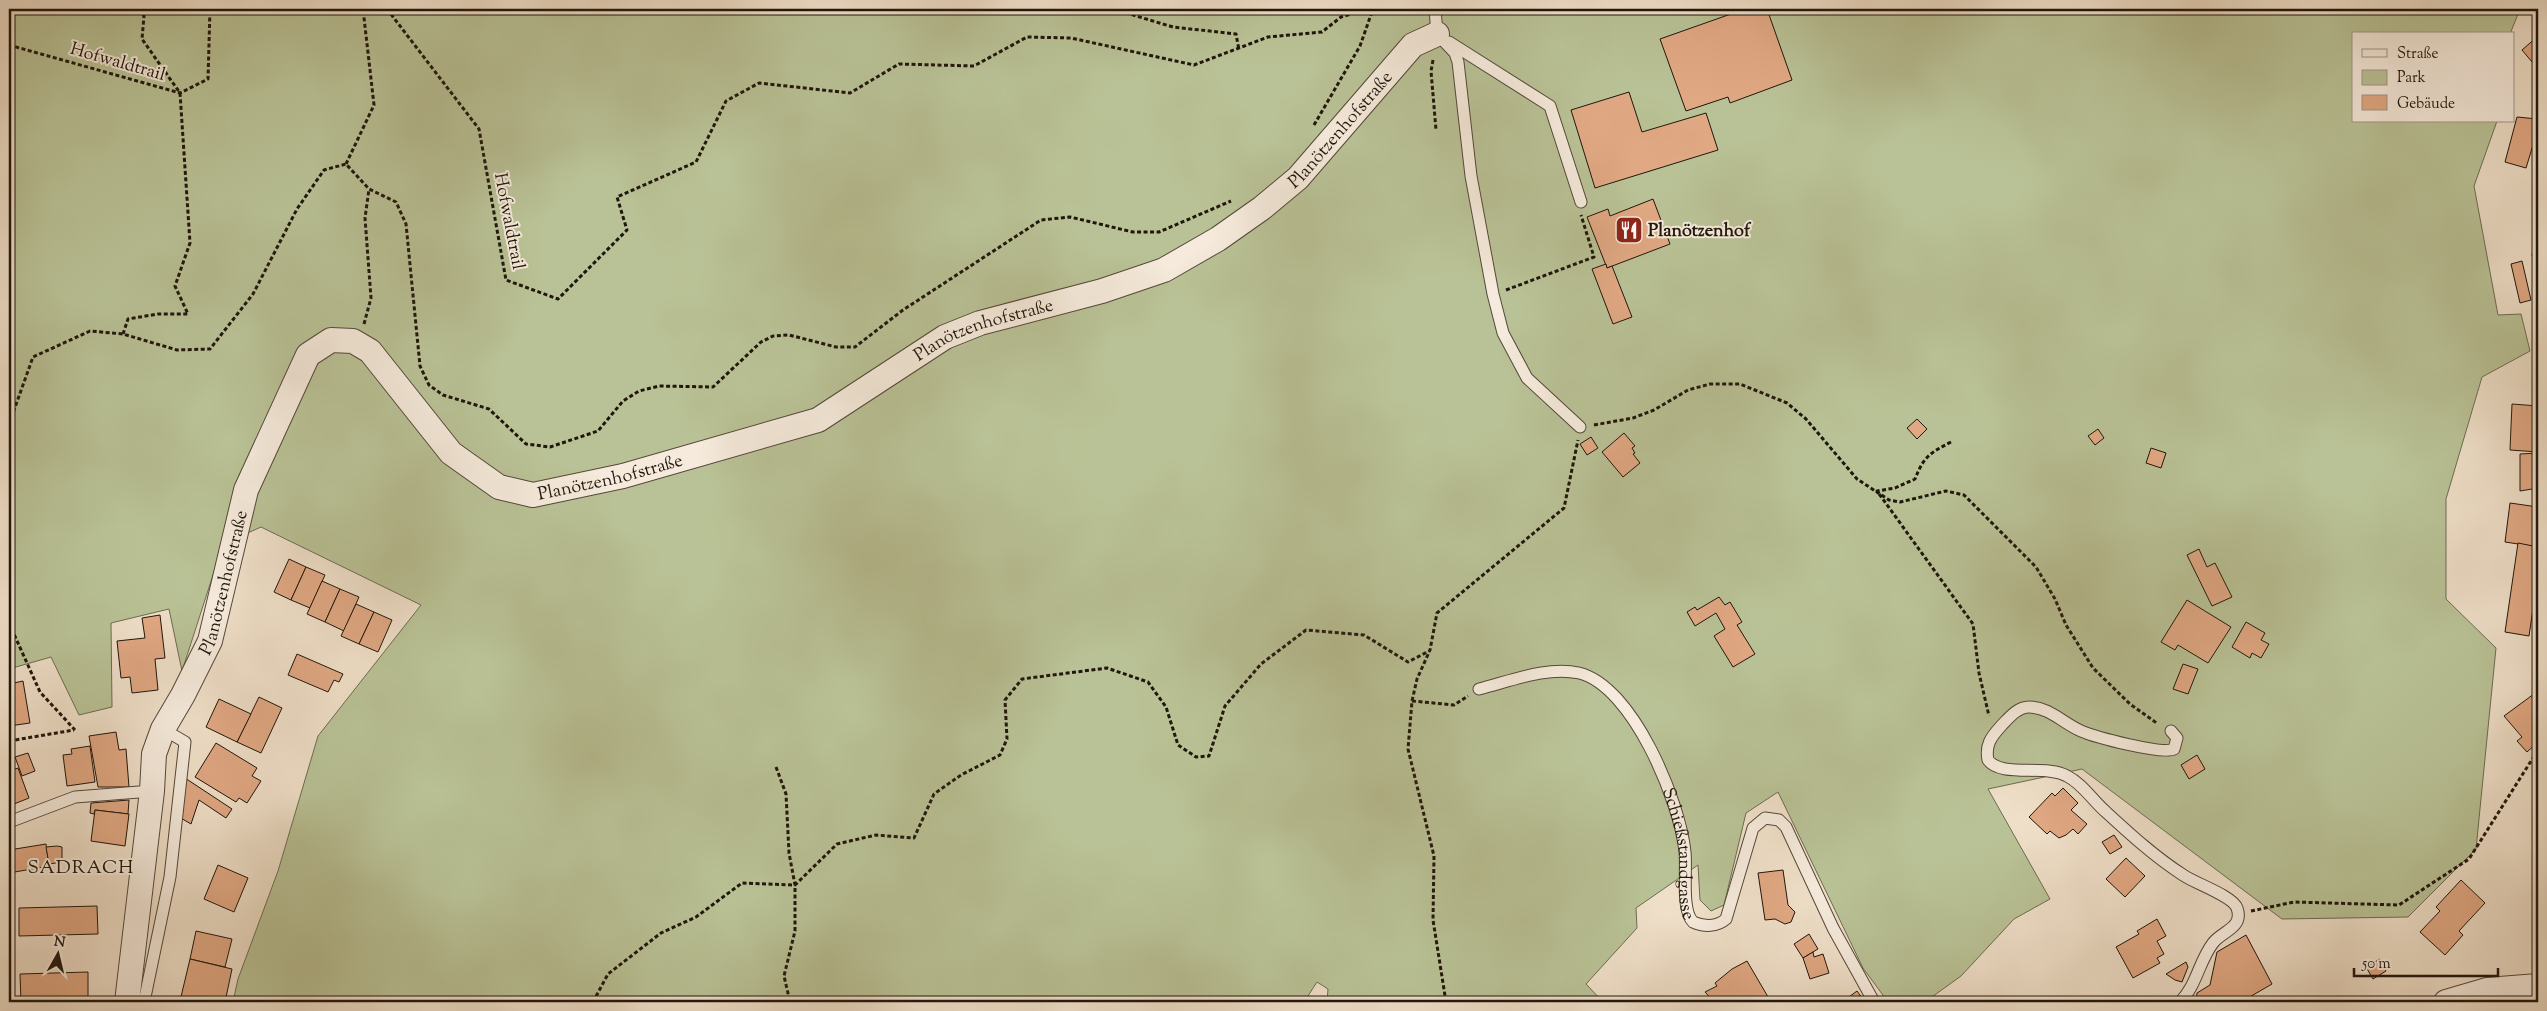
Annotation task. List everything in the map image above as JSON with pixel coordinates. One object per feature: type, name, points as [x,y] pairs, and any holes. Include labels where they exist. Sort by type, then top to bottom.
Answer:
[{"type":"street","name":"Planötzenhofstraße","points":[[128,1002],[152,792],[154,754],[163,728],[183,695],[210,641],[246,490],[308,355],[331,340],[353,341],[370,352],[451,453],[499,487],[533,495],[623,476],[818,420],[945,337],[980,323],[1102,291],[1164,270],[1218,239],[1262,208],[1298,178],[1413,46],[1437,34]]},
{"type":"street","points":[[2446,1002],[2486,990],[2538,986]]},
{"type":"lane","points":[[1436,9],[1437,34],[1455,53],[1458,62],[1471,176],[1493,294],[1503,333],[1527,378],[1580,427]]},
{"type":"lane","points":[[1437,34],[1550,106],[1581,202]]},
{"type":"lane","name":"Schießstandgasse","points":[[1479,689],[1548,672],[1570,672],[1595,679],[1614,695],[1629,713],[1653,754],[1674,806],[1685,848],[1687,913],[1692,922],[1710,926],[1726,919],[1753,828],[1765,818],[1779,820],[1786,827],[1833,928],[1874,1002]]},
{"type":"lane","points":[[2171,732],[2177,738],[2174,749],[2167,751],[2152,749],[2082,732],[2050,712],[2028,707],[2018,711],[1994,734],[1987,745],[1986,752],[1991,765],[2009,769],[2056,772],[2067,776],[2166,864],[2198,884],[2231,900],[2237,908],[2238,914],[2234,926],[2212,945],[2190,992],[2180,1002]]},
{"type":"lane","points":[[144,1002],[170,877],[185,742],[163,728]]},
{"type":"lane","points":[[9,822],[75,798],[152,792]]},
{"type":"path","points":[[124,334],[128,319],[158,314],[188,314],[175,286],[190,243],[180,93],[142,39],[144,16],[138,9]]},
{"type":"path","name":"Hofwaldtrail","points":[[9,45],[180,93],[208,79],[210,9]]},
{"type":"path","points":[[9,424],[33,357],[90,332],[124,334],[177,350],[210,349],[253,294],[297,209],[324,170],[346,164],[374,105],[363,9]]},
{"type":"path","name":"Hofwaldtrail","points":[[387,9],[478,129],[506,280],[558,298],[628,230],[617,197],[696,162],[726,101],[760,83],[850,93],[899,64],[974,66],[1027,37],[1071,38],[1194,65],[1240,50],[1268,37],[1322,32],[1342,17],[1368,9]]},
{"type":"path","points":[[1113,9],[1173,27],[1236,34],[1240,50]]},
{"type":"path","points":[[1312,129],[1360,46],[1373,9]]},
{"type":"path","points":[[1436,130],[1431,71],[1437,34]]},
{"type":"path","points":[[346,164],[369,189],[396,202],[406,224],[420,366],[429,385],[443,395],[489,408],[526,444],[550,447],[598,431],[623,401],[639,391],[659,386],[714,387],[761,342],[773,336],[790,335],[836,347],[855,347],[904,310],[1041,220],[1070,217],[1133,232],[1159,232],[1239,198]]},
{"type":"path","points":[[353,341],[366,320],[371,298],[365,218],[369,189]]},
{"type":"path","points":[[1493,294],[1594,257],[1580,220],[1581,202]]},
{"type":"path","points":[[1446,1002],[1433,920],[1434,856],[1408,749],[1416,679],[1430,650],[1436,613],[1564,508],[1580,427],[1633,418],[1654,410],[1688,390],[1710,384],[1740,384],[1787,403],[1806,419],[1847,469],[1889,500],[1900,502],[1946,491],[1964,495],[2036,567],[2055,599],[2066,625],[2093,668],[2130,704],[2171,732]]},
{"type":"path","points":[[1877,491],[1896,488],[1915,479],[1922,461],[1929,454],[1950,442]]},
{"type":"path","points":[[1877,491],[1973,624],[1979,673],[1994,734]]},
{"type":"path","points":[[9,622],[40,692],[75,730],[9,741]]},
{"type":"path","points":[[593,1002],[608,974],[661,933],[696,917],[742,882],[795,884],[837,844],[876,835],[914,838],[934,794],[961,775],[1000,755],[1007,739],[1005,700],[1022,679],[1107,668],[1148,682],[1166,707],[1178,745],[1196,757],[1208,756],[1225,706],[1261,664],[1306,630],[1364,635],[1408,662],[1430,650]]},
{"type":"path","points":[[1412,702],[1454,705],[1479,689]]},
{"type":"path","points":[[2238,914],[2294,902],[2399,905],[2469,859],[2538,750]]},
{"type":"path","points":[[776,767],[786,794],[789,853],[795,884],[795,931],[784,976],[790,1002]]},
{"type":"green space","points":[[9,9],[2520,9],[2511,32],[2352,32],[2352,122],[2497,122],[2474,186],[2498,315],[2521,314],[2530,351],[2482,377],[2446,499],[2446,599],[2496,648],[2476,849],[2408,917],[2282,919],[2082,769],[1988,789],[2050,899],[2014,919],[1961,976],[1925,1002],[1888,1002],[1863,968],[1778,792],[1746,813],[1724,905],[1711,911],[1700,900],[1698,865],[1636,908],[1637,928],[1586,984],[1603,1002],[1327,1002],[1328,989],[1317,982],[1304,1002],[233,1002],[238,979],[278,871],[318,736],[421,605],[261,527],[223,544],[182,671],[169,609],[111,623],[112,707],[79,715],[51,657],[9,669]]},
{"type":"building","points":[[1745,9],[1767,9],[1792,80],[1730,103],[1728,97],[1686,111],[1660,39]]},
{"type":"building","points":[[2538,36],[2538,69],[2522,50]]},
{"type":"building","points":[[1629,92],[1642,132],[1706,113],[1718,150],[1595,188],[1571,110]]},
{"type":"building","points":[[2517,117],[2538,119],[2538,146],[2533,145],[2526,168],[2505,162]]},
{"type":"building","name":"Planötzenhof","points":[[1653,199],[1670,244],[1607,268],[1587,217],[1608,209],[1610,216]]},
{"type":"building","points":[[2538,253],[2538,285],[2532,254]]},
{"type":"building","points":[[2522,261],[2531,300],[2520,303],[2511,264]]},
{"type":"building","points":[[1606,264],[1607,268],[1612,266],[1632,317],[1613,324],[1592,269]]},
{"type":"building","points":[[2512,404],[2538,406],[2538,452],[2510,450]]},
{"type":"building","points":[[1917,419],[1927,429],[1917,439],[1907,428]]},
{"type":"building","points":[[2098,429],[2104,438],[2095,445],[2088,436]]},
{"type":"building","points":[[1624,433],[1635,446],[1632,448],[1635,453],[1633,454],[1640,463],[1623,477],[1602,452]]},
{"type":"building","points":[[1591,437],[1598,448],[1587,455],[1580,444]]},
{"type":"building","points":[[2151,448],[2166,453],[2161,468],[2146,463]]},
{"type":"building","points":[[2538,453],[2538,488],[2520,491],[2520,454]]},
{"type":"building","points":[[2510,503],[2538,507],[2538,547],[2505,542]]},
{"type":"building","points":[[2518,543],[2538,547],[2538,575],[2529,636],[2505,632]]},
{"type":"building","points":[[2199,549],[2207,567],[2215,563],[2232,597],[2212,606],[2187,555]]},
{"type":"building","points":[[289,559],[306,567],[291,600],[274,592]]},
{"type":"building","points":[[306,567],[325,575],[310,608],[291,600]]},
{"type":"building","points":[[322,581],[340,589],[325,622],[307,614]]},
{"type":"building","points":[[340,589],[359,597],[344,631],[325,622]]},
{"type":"building","points":[[1719,597],[1725,605],[1730,602],[1742,622],[1737,625],[1755,654],[1733,667],[1714,636],[1725,629],[1716,613],[1695,626],[1687,612],[1695,607],[1697,610]]},
{"type":"building","points":[[2187,600],[2231,627],[2208,663],[2178,645],[2175,650],[2161,642]]},
{"type":"building","points":[[356,604],[374,612],[359,644],[341,636]]},
{"type":"building","points":[[374,612],[392,620],[378,652],[359,644]]},
{"type":"building","points":[[160,615],[165,658],[155,659],[158,690],[132,693],[130,677],[121,678],[117,641],[145,638],[142,618]]},
{"type":"building","points":[[2246,622],[2265,633],[2261,640],[2269,644],[2261,658],[2252,653],[2250,658],[2232,647]]},
{"type":"building","points":[[297,654],[343,674],[339,682],[334,680],[328,692],[288,675]]},
{"type":"building","points":[[2183,664],[2198,669],[2188,694],[2173,689]]},
{"type":"building","points":[[23,681],[30,723],[9,726],[9,684]]},
{"type":"building","points":[[2538,691],[2538,742],[2527,752],[2517,741],[2522,737],[2504,716]]},
{"type":"building","points":[[259,697],[282,708],[261,753],[237,742]]},
{"type":"building","points":[[219,699],[251,714],[237,742],[206,727]]},
{"type":"building","points":[[116,732],[119,750],[126,749],[129,787],[98,787],[89,736]]},
{"type":"building","points":[[216,743],[257,768],[252,776],[261,781],[247,803],[239,798],[236,802],[195,777]]},
{"type":"building","points":[[90,746],[95,782],[67,786],[63,755],[72,754],[71,749]]},
{"type":"building","points":[[28,753],[35,771],[22,776],[15,757]]},
{"type":"building","points":[[2197,755],[2205,769],[2189,779],[2181,765]]},
{"type":"building","points":[[18,768],[29,798],[9,806],[9,771]]},
{"type":"building","points":[[185,778],[232,809],[226,818],[199,800],[191,824],[179,817]]},
{"type":"building","points":[[2063,788],[2078,803],[2071,810],[2087,824],[2078,834],[2073,829],[2059,838],[2050,831],[2047,834],[2029,817],[2052,793],[2055,796]]},
{"type":"building","points":[[129,800],[128,814],[95,810],[94,814],[90,813],[91,803]]},
{"type":"building","points":[[95,810],[129,814],[125,846],[91,841]]},
{"type":"building","points":[[2114,835],[2122,847],[2110,854],[2102,842]]},
{"type":"building","points":[[46,844],[49,866],[9,873],[9,850]]},
{"type":"building","points":[[46,847],[62,847],[62,862],[49,864]]},
{"type":"building","points":[[2126,858],[2145,876],[2125,897],[2106,879]]},
{"type":"building","points":[[218,865],[248,878],[234,912],[204,899]]},
{"type":"building","points":[[1783,870],[1788,905],[1795,912],[1791,922],[1785,924],[1775,919],[1765,920],[1758,873]]},
{"type":"building","points":[[2461,880],[2485,903],[2459,931],[2463,935],[2445,955],[2420,932],[2440,911],[2436,907]]},
{"type":"building","points":[[97,906],[98,934],[19,936],[19,908]]},
{"type":"building","points":[[2157,919],[2166,936],[2157,941],[2164,954],[2157,958],[2160,963],[2133,978],[2116,947],[2139,934],[2137,931]]},
{"type":"building","points":[[196,931],[232,939],[225,967],[190,959]]},
{"type":"building","points":[[1809,934],[1818,949],[1803,958],[1794,944]]},
{"type":"building","points":[[2246,935],[2272,984],[2241,1002],[2196,1002],[2197,993],[2210,985],[2217,952]]},
{"type":"building","points":[[1813,952],[1814,957],[1823,954],[1829,973],[1810,979],[1803,958]]},
{"type":"building","points":[[190,959],[232,969],[225,1002],[180,1001]]},
{"type":"building","points":[[2380,959],[2386,971],[2373,979],[2366,967]]},
{"type":"building","points":[[1747,961],[1771,1002],[1714,1002],[1705,992],[1717,986],[1715,983],[1732,969]]},
{"type":"building","points":[[2186,962],[2188,967],[2182,982],[2166,974]]},
{"type":"building","points":[[88,972],[88,1002],[21,1002],[20,974]]},
{"type":"building","points":[[1857,991],[1865,1002],[1847,1002],[1845,1000]]},
{"type":"place","name":"Planötzenhof","points":[[1629,230]]},
{"type":"district","name":"SADRACH","points":[[81,866]]}]
